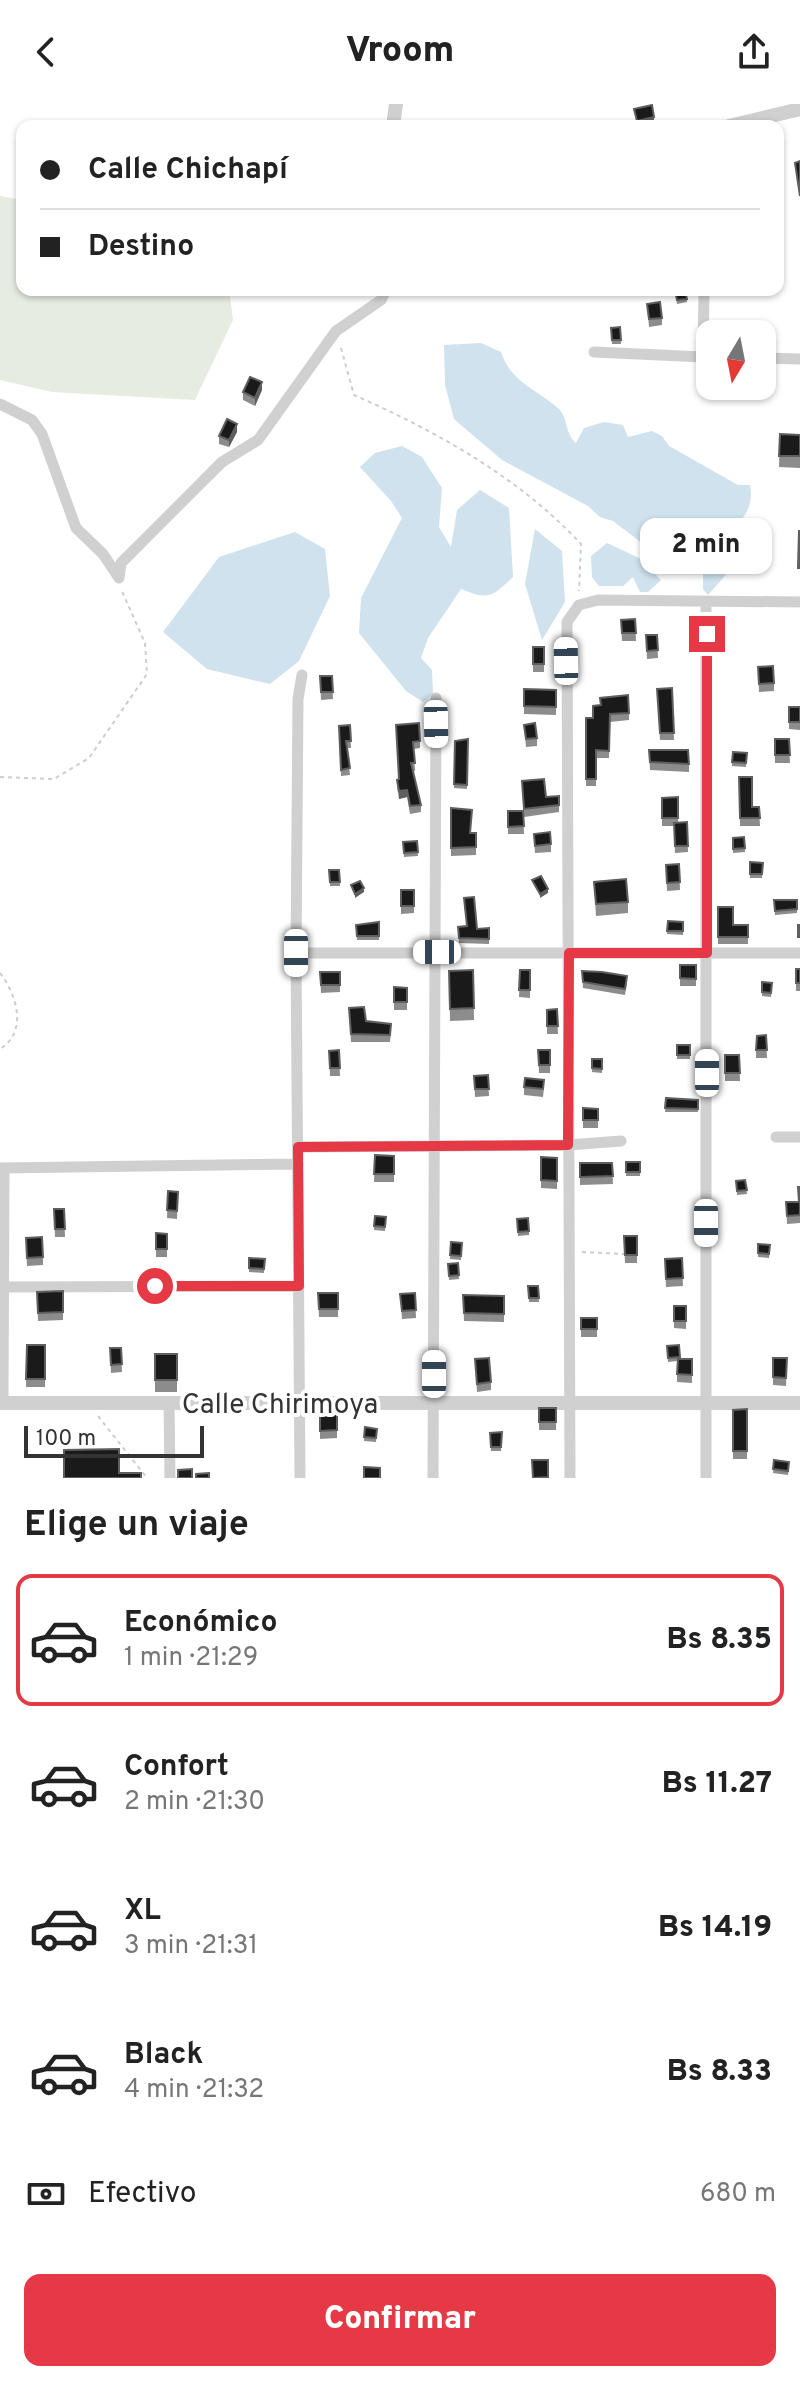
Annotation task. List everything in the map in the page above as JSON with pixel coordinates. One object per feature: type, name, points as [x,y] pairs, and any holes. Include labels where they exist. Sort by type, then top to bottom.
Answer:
[{"type":"street","points":[[754,120],[800,109]]},
{"type":"street","points":[[0,404],[32,420],[42,434],[76,528],[119,578],[121,563],[222,462],[258,440],[336,331],[383,296]]},
{"type":"street","points":[[704,296],[705,320]]},
{"type":"street","points":[[594,352],[696,357]]},
{"type":"street","points":[[776,358],[800,359]]},
{"type":"street","points":[[570,1478],[567,622],[579,605],[598,600],[800,602]]},
{"type":"street","points":[[706,603],[706,1478]]},
{"type":"street","points":[[300,1478],[296,953],[298,699],[302,675]]},
{"type":"street","points":[[433,1478],[436,698]]},
{"type":"street","points":[[296,953],[800,953]]},
{"type":"street","points":[[776,1137],[800,1137]]},
{"type":"street","points":[[298,1147],[568,1145],[621,1141]]},
{"type":"street","points":[[1,1403],[2,1168],[298,1164]]},
{"type":"street","points":[[2,1287],[299,1286]]},
{"type":"street","name":"Calle Chirimoya","points":[[1,1403],[800,1403]]},
{"type":"street","points":[[169,1403],[170,1478]]},
{"type":"path","points":[[336,331],[354,395],[459,449],[548,509],[581,544],[579,605]]},
{"type":"path","points":[[0,777],[54,779],[89,758],[147,674],[145,643],[110,566]]},
{"type":"path","points":[[0,973],[13,997],[19,1024],[9,1044],[0,1049]]},
{"type":"path","points":[[569,1251],[624,1254]]},
{"type":"path","points":[[88,1403],[147,1478]]},
{"type":"path","points":[[119,1461],[127,1454]]},
{"type":"shaded area","points":[[0,196],[16,199],[16,296],[230,296],[233,320],[195,400],[52,392],[0,380]]},
{"type":"water","points":[[481,343],[501,352],[505,363],[518,378],[559,409],[576,443],[584,428],[604,422],[623,425],[628,437],[652,431],[662,436],[669,446],[738,485],[750,485],[749,505],[739,522],[747,525],[747,551],[708,595],[703,589],[703,574],[696,568],[685,564],[672,566],[613,521],[600,517],[588,506],[502,460],[454,419],[445,385],[444,345]]},
{"type":"water","points":[[402,446],[422,457],[442,488],[439,527],[451,547],[457,510],[480,490],[509,508],[513,577],[489,595],[461,589],[428,638],[421,658],[432,670],[433,694],[423,702],[406,691],[359,633],[361,598],[402,518],[360,467],[375,453]]},
{"type":"water","points":[[535,529],[562,551],[565,602],[542,640],[525,584]]},
{"type":"water","points":[[295,532],[325,549],[330,596],[299,661],[270,684],[207,669],[163,632],[219,557]]},
{"type":"water","points":[[607,543],[641,559],[661,580],[648,592],[640,592],[633,577],[623,586],[599,586],[592,577],[591,556]]},
{"type":"building","points":[[652,105],[654,117],[637,120],[634,109]]},
{"type":"building","points":[[800,161],[800,196],[795,163]]},
{"type":"building","points":[[660,302],[662,318],[649,319],[647,304]]},
{"type":"building","points":[[620,327],[621,340],[612,340],[611,328]]},
{"type":"building","points":[[250,377],[262,382],[255,398],[243,392]]},
{"type":"building","points":[[227,419],[237,424],[229,440],[219,436]]},
{"type":"building","points":[[780,434],[800,435],[800,456],[779,456]]},
{"type":"building","points":[[799,531],[800,568],[798,568]]},
{"type":"building","points":[[635,619],[636,633],[622,633],[621,620]]},
{"type":"building","points":[[646,635],[657,635],[658,650],[647,651]]},
{"type":"building","points":[[533,647],[544,647],[544,664],[533,664]]},
{"type":"building","points":[[773,666],[774,683],[759,684],[758,667]]},
{"type":"building","points":[[320,676],[332,676],[333,692],[321,692]]},
{"type":"building","points":[[672,688],[674,733],[660,733],[657,689]]},
{"type":"building","points":[[524,689],[556,690],[556,707],[524,706]]},
{"type":"building","points":[[628,695],[629,713],[610,714],[609,751],[596,750],[596,779],[586,779],[586,718],[593,718],[593,706],[601,705],[600,698]]},
{"type":"building","points":[[789,707],[800,707],[800,722],[789,722]]},
{"type":"building","points":[[419,723],[420,741],[413,742],[415,763],[411,763],[421,805],[410,806],[407,790],[399,791],[397,780],[396,725]]},
{"type":"building","points":[[535,723],[537,738],[526,739],[524,725]]},
{"type":"building","points":[[350,725],[351,741],[346,741],[350,768],[341,770],[339,726]]},
{"type":"building","points":[[468,739],[467,785],[454,784],[455,741]]},
{"type":"building","points":[[775,739],[789,739],[790,755],[775,755]]},
{"type":"building","points":[[649,750],[688,750],[689,764],[650,762]]},
{"type":"building","points":[[733,752],[747,753],[746,763],[732,762]]},
{"type":"building","points":[[739,777],[752,777],[752,807],[759,807],[760,818],[740,818]]},
{"type":"building","points":[[544,779],[546,797],[559,796],[559,805],[524,809],[522,781]]},
{"type":"building","points":[[678,797],[678,818],[662,818],[662,798]]},
{"type":"building","points":[[451,808],[472,810],[470,833],[476,833],[476,847],[451,848]]},
{"type":"building","points":[[508,811],[523,811],[524,826],[508,827]]},
{"type":"building","points":[[687,822],[688,846],[675,846],[674,823]]},
{"type":"building","points":[[550,832],[551,844],[535,846],[534,834]]},
{"type":"building","points":[[744,837],[745,848],[733,849],[733,838]]},
{"type":"building","points":[[417,841],[418,852],[404,853],[403,842]]},
{"type":"building","points":[[750,862],[763,863],[762,874],[750,874]]},
{"type":"building","points":[[679,864],[680,882],[667,883],[666,865]]},
{"type":"building","points":[[329,870],[339,870],[340,882],[330,882]]},
{"type":"building","points":[[541,876],[548,889],[540,894],[532,880]]},
{"type":"building","points":[[626,879],[628,902],[596,904],[594,882]]},
{"type":"building","points":[[360,881],[364,888],[355,894],[351,885]]},
{"type":"building","points":[[401,890],[414,890],[414,906],[401,906]]},
{"type":"building","points":[[474,897],[477,929],[489,928],[489,939],[459,938],[458,927],[467,926],[464,898]]},
{"type":"building","points":[[774,900],[797,900],[797,909],[775,911]]},
{"type":"building","points":[[718,907],[733,907],[733,925],[748,925],[748,937],[718,937]]},
{"type":"building","points":[[668,921],[683,922],[683,931],[667,931]]},
{"type":"building","points":[[379,922],[379,936],[357,936],[356,925]]},
{"type":"building","points":[[680,965],[696,965],[696,979],[680,978]]},
{"type":"building","points":[[796,969],[800,969],[800,983],[796,983]]},
{"type":"building","points":[[473,970],[474,1008],[450,1009],[449,971]]},
{"type":"building","points":[[520,970],[530,970],[530,990],[519,990]]},
{"type":"building","points":[[582,971],[627,976],[625,989],[583,982]]},
{"type":"building","points":[[320,972],[340,972],[340,985],[321,985]]},
{"type":"building","points":[[762,982],[772,983],[771,993],[762,992]]},
{"type":"building","points":[[394,987],[407,988],[407,1002],[394,1002]]},
{"type":"building","points":[[364,1007],[366,1021],[391,1024],[390,1035],[351,1034],[349,1008]]},
{"type":"building","points":[[557,1009],[558,1026],[547,1026],[547,1010]]},
{"type":"building","points":[[766,1035],[767,1050],[756,1050],[757,1036]]},
{"type":"building","points":[[677,1045],[690,1045],[690,1055],[677,1055]]},
{"type":"building","points":[[339,1050],[340,1068],[330,1068],[329,1051]]},
{"type":"building","points":[[538,1050],[550,1050],[550,1065],[539,1065]]},
{"type":"building","points":[[725,1055],[739,1055],[740,1073],[725,1073]]},
{"type":"building","points":[[592,1059],[602,1059],[602,1069],[592,1068]]},
{"type":"building","points":[[488,1075],[489,1089],[475,1089],[474,1076]]},
{"type":"building","points":[[525,1078],[544,1080],[543,1089],[524,1087]]},
{"type":"building","points":[[666,1098],[698,1100],[698,1109],[665,1108]]},
{"type":"building","points":[[583,1108],[598,1109],[598,1120],[583,1120]]},
{"type":"building","points":[[375,1155],[394,1156],[394,1174],[374,1174]]},
{"type":"building","points":[[541,1157],[557,1158],[557,1181],[541,1180]]},
{"type":"building","points":[[626,1162],[640,1162],[640,1172],[626,1172]]},
{"type":"building","points":[[580,1163],[612,1163],[613,1176],[580,1177]]},
{"type":"building","points":[[745,1180],[747,1190],[737,1191],[736,1181]]},
{"type":"building","points":[[798,1187],[800,1215],[787,1216],[786,1202],[799,1202]]},
{"type":"building","points":[[168,1191],[178,1192],[177,1211],[167,1210]]},
{"type":"building","points":[[54,1209],[64,1209],[65,1229],[55,1229]]},
{"type":"building","points":[[375,1216],[386,1217],[385,1227],[374,1226]]},
{"type":"building","points":[[528,1218],[529,1231],[518,1232],[517,1219]]},
{"type":"building","points":[[156,1233],[167,1234],[167,1249],[156,1249]]},
{"type":"building","points":[[624,1236],[637,1236],[637,1255],[625,1255]]},
{"type":"building","points":[[42,1237],[43,1257],[27,1258],[26,1238]]},
{"type":"building","points":[[451,1242],[462,1243],[461,1256],[450,1255]]},
{"type":"building","points":[[758,1244],[770,1245],[769,1254],[758,1253]]},
{"type":"building","points":[[249,1258],[265,1259],[264,1269],[249,1268]]},
{"type":"building","points":[[682,1258],[683,1278],[666,1279],[665,1259]]},
{"type":"building","points":[[458,1263],[459,1275],[449,1276],[448,1264]]},
{"type":"building","points":[[528,1286],[538,1286],[539,1298],[529,1298]]},
{"type":"building","points":[[63,1291],[63,1312],[38,1313],[37,1292]]},
{"type":"building","points":[[318,1293],[338,1293],[338,1309],[319,1309]]},
{"type":"building","points":[[415,1293],[416,1310],[402,1311],[400,1294]]},
{"type":"building","points":[[463,1295],[504,1296],[504,1314],[464,1313]]},
{"type":"building","points":[[674,1306],[686,1306],[686,1321],[674,1321]]},
{"type":"building","points":[[581,1318],[597,1318],[597,1329],[581,1329]]},
{"type":"building","points":[[27,1345],[45,1345],[45,1379],[26,1379]]},
{"type":"building","points":[[679,1345],[680,1357],[668,1358],[667,1346]]},
{"type":"building","points":[[110,1348],[121,1348],[122,1364],[111,1365]]},
{"type":"building","points":[[155,1354],[177,1354],[177,1380],[155,1380]]},
{"type":"building","points":[[489,1358],[491,1382],[477,1384],[475,1359]]},
{"type":"building","points":[[773,1358],[787,1358],[786,1378],[773,1377]]},
{"type":"building","points":[[678,1359],[692,1359],[692,1375],[677,1374]]},
{"type":"building","points":[[539,1408],[556,1408],[556,1422],[539,1422]]},
{"type":"building","points":[[747,1409],[747,1451],[733,1451],[733,1410]]},
{"type":"building","points":[[320,1410],[337,1410],[337,1430],[320,1431]]},
{"type":"building","points":[[365,1427],[377,1429],[376,1438],[364,1437]]},
{"type":"building","points":[[502,1432],[501,1447],[491,1447],[490,1433]]},
{"type":"building","points":[[119,1449],[119,1473],[141,1473],[141,1478],[64,1478],[64,1450]]},
{"type":"building","points":[[532,1460],[548,1460],[548,1477],[533,1478]]},
{"type":"building","points":[[774,1460],[789,1462],[788,1471],[773,1469]]},
{"type":"building","points":[[364,1467],[380,1468],[380,1478],[364,1478]]},
{"type":"building","points":[[192,1469],[192,1478],[178,1478],[178,1470]]},
{"type":"building","points":[[209,1473],[209,1478],[196,1478],[196,1474]]},
{"type":"route","points":[[155,1286],[299,1286],[298,1147],[568,1145],[569,953],[707,953],[707,634]]}]
